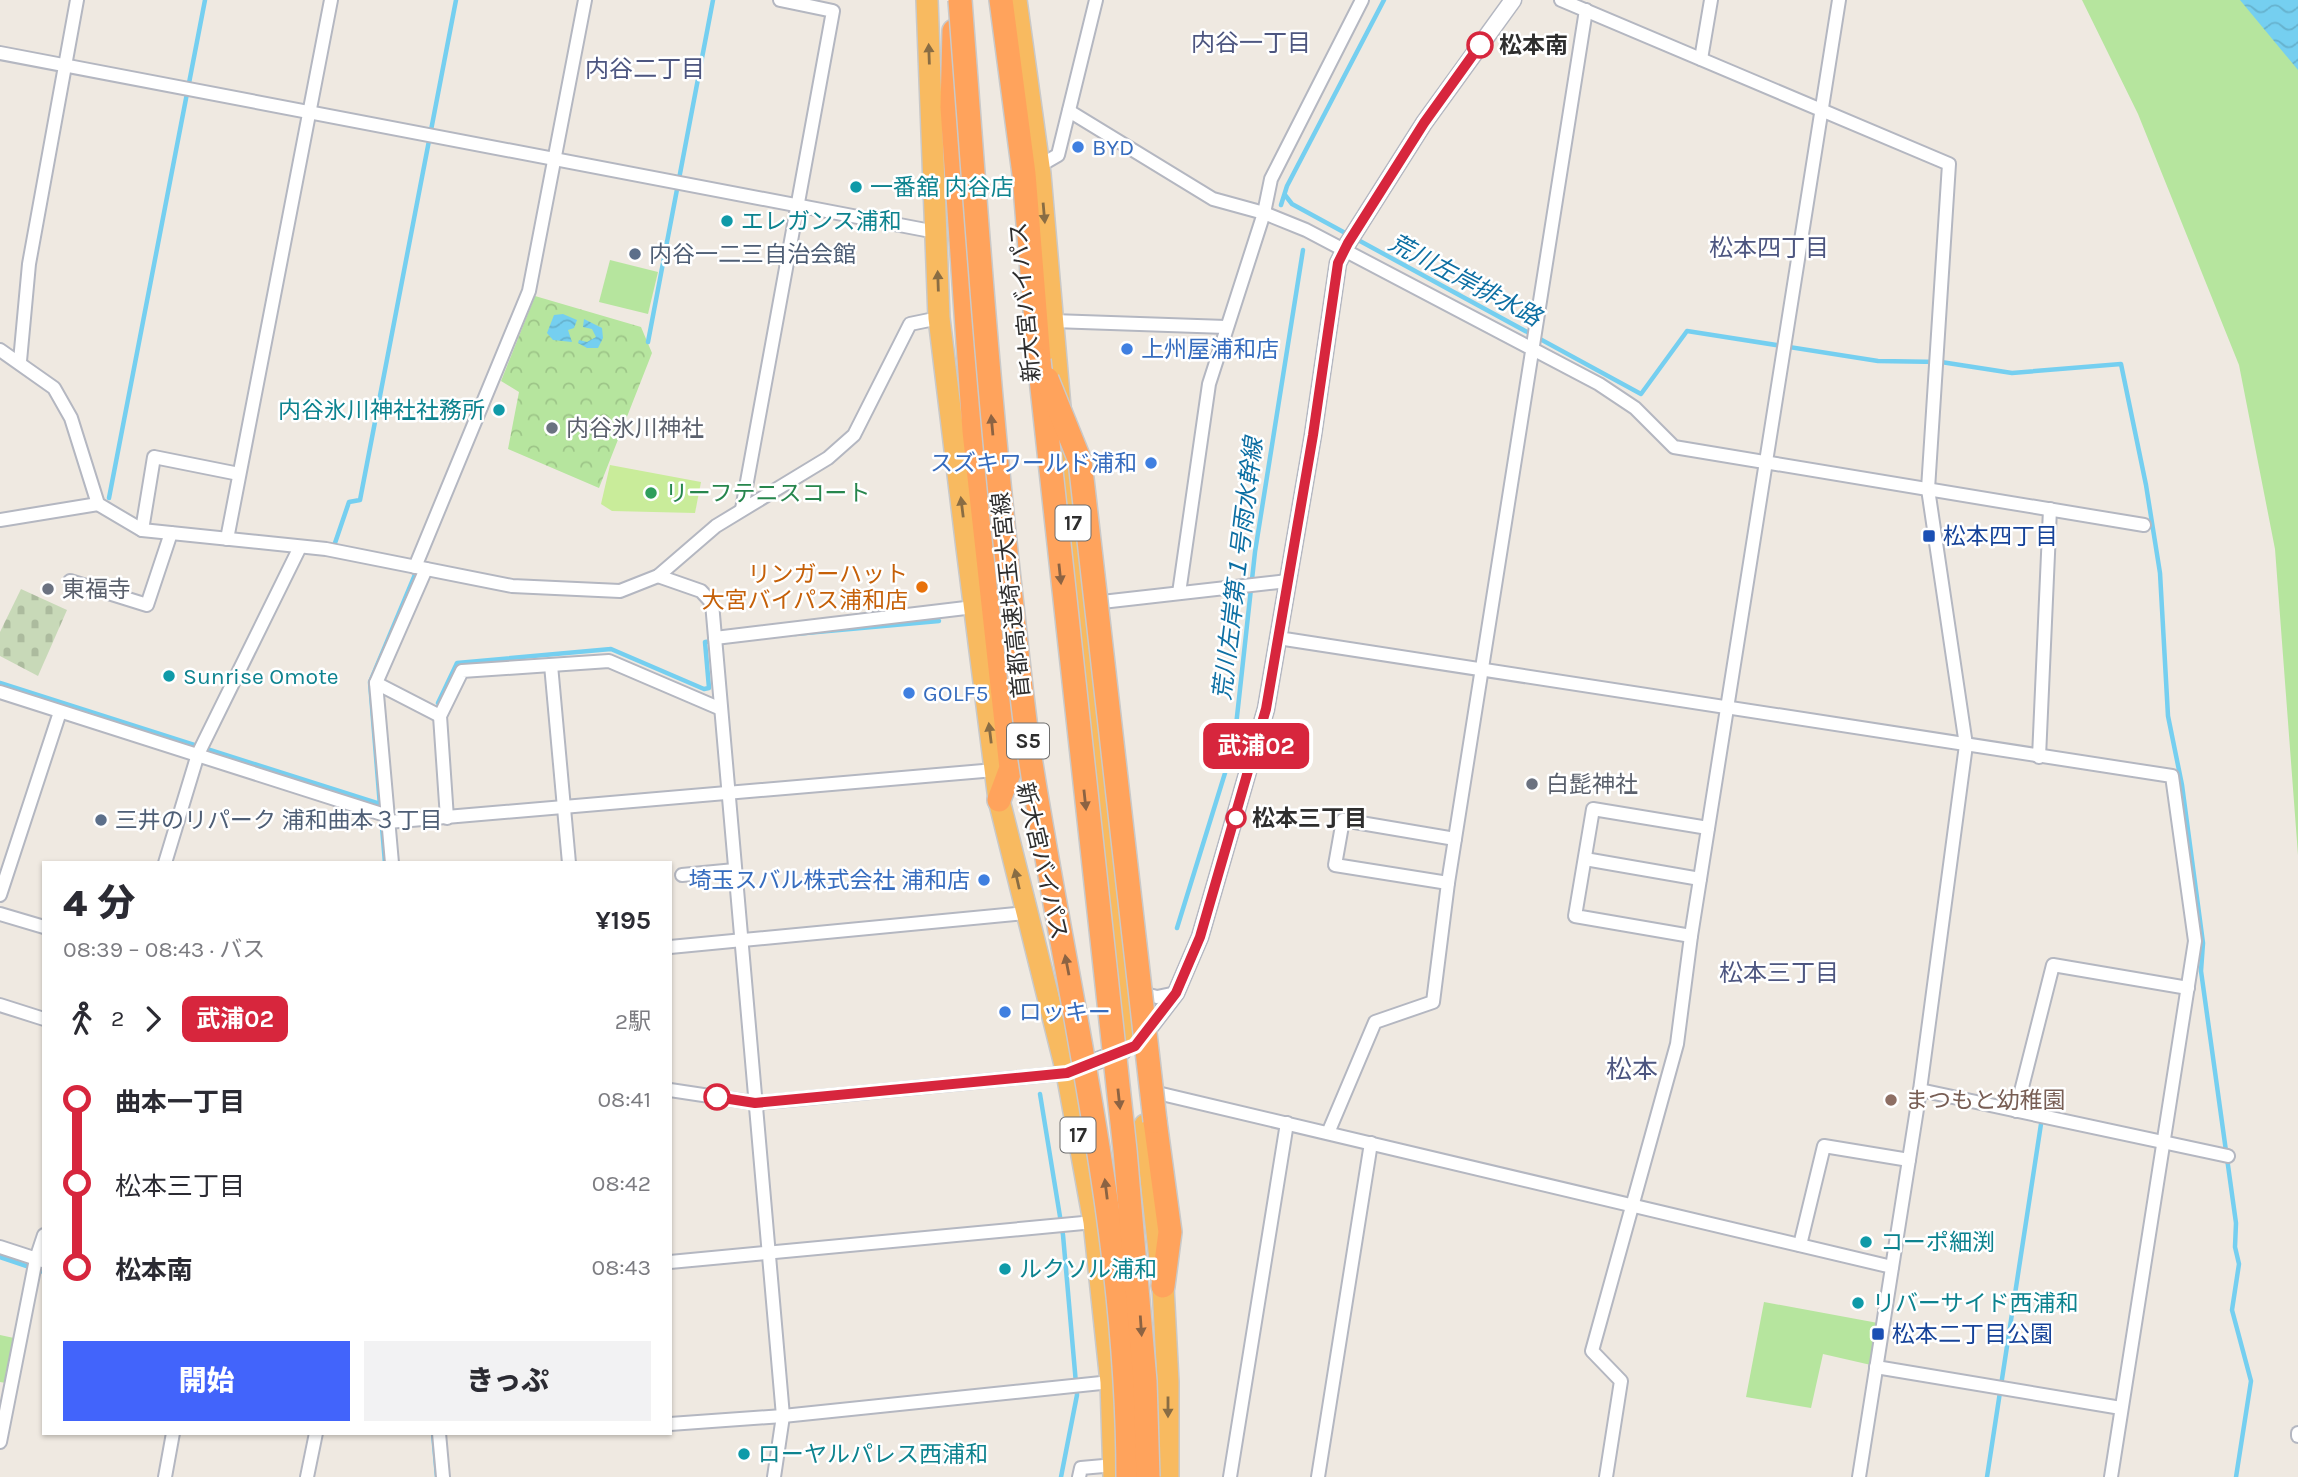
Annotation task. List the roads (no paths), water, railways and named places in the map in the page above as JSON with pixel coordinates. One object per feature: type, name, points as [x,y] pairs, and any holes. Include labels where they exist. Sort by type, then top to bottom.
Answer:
[{"type":"highway","name":"新大宮バイパス","points":[[927,0],[939,318],[995,771],[1025,913],[1067,1073],[1094,1222],[1119,1473]]},
{"type":"highway","points":[[957,0],[952,107],[974,431],[1011,768],[999,800]]},
{"type":"highway","name":"首都高速埼玉大宮線","points":[[957,0],[992,428],[1026,725],[1045,853],[1102,1162],[1117,1286],[1119,1473]]},
{"type":"highway","name":"S5","points":[[1001,0],[1024,174],[1039,360],[1127,1177],[1145,1381],[1148,1477]]},
{"type":"highway","name":"新大宮バイパス","points":[[1016,0],[1039,166],[1063,442],[1163,1286],[1168,1382],[1168,1477]]},
{"type":"highway","name":"S5","points":[[1039,360],[1080,460],[1155,1122],[1170,1232],[1163,1286]]},
{"type":"street","points":[[20,361],[29,264],[77,0]]},
{"type":"street","points":[[227,539],[331,0]]},
{"type":"street","points":[[391,861],[376,683],[529,290],[585,0]]},
{"type":"street","points":[[742,509],[833,11],[780,0]]},
{"type":"street","points":[[1039,166],[1058,155],[1096,0]]},
{"type":"street","points":[[1179,593],[1209,384],[1226,327],[1267,214],[1271,179],[1362,0]]},
{"type":"street","points":[[672,1090],[755,1103],[1067,1073],[1135,1046],[1176,993],[1200,937],[1266,709],[1313,435],[1333,290],[1349,241],[1424,123],[1513,0]]},
{"type":"street","points":[[1561,0],[1949,164],[1928,489],[1966,745],[1920,1090],[1858,1477]]},
{"type":"street","points":[[1701,59],[1711,0]]},
{"type":"street","points":[[1606,1477],[1621,1381],[1592,1351],[1634,1206],[1655,1114],[1677,1044],[1691,936],[1839,0]]},
{"type":"street","points":[[1328,1133],[1375,1022],[1433,1002],[1448,883],[1586,10]]},
{"type":"street","points":[[0,52],[936,232]]},
{"type":"street","points":[[1069,111],[1213,199],[1349,241],[1599,384],[1635,408],[1674,447],[2144,525]]},
{"type":"street","points":[[0,520],[98,505],[142,530],[300,547],[512,586],[620,591],[659,576],[716,526],[828,458],[854,435],[910,324],[939,318]]},
{"type":"street","points":[[1053,321],[1226,327]]},
{"type":"street","points":[[0,350],[20,361],[54,388],[71,418],[98,505]]},
{"type":"street","points":[[142,530],[154,457],[239,474]]},
{"type":"street","points":[[2039,757],[2050,509]]},
{"type":"street","points":[[70,580],[147,605],[172,533]]},
{"type":"street","points":[[167,861],[198,754],[300,547]]},
{"type":"street","points":[[659,576],[701,591],[712,603],[783,1416],[774,1477]]},
{"type":"street","points":[[1082,604],[1288,581]]},
{"type":"street","points":[[715,638],[974,607]]},
{"type":"street","points":[[1278,638],[2172,776],[2195,941],[2110,1477]]},
{"type":"street","points":[[447,818],[440,716],[462,671],[609,661],[721,709]]},
{"type":"street","points":[[551,665],[569,861]]},
{"type":"street","points":[[376,683],[440,716]]},
{"type":"street","points":[[0,692],[198,754],[388,819],[447,818],[995,771]]},
{"type":"street","points":[[0,895],[60,712]]},
{"type":"street","points":[[1691,936],[1575,916],[1593,809],[1708,828]]},
{"type":"street","points":[[1448,883],[1335,865],[1343,820],[1455,839]]},
{"type":"street","points":[[1585,859],[1700,879]]},
{"type":"street","points":[[682,875],[735,870]]},
{"type":"street","points":[[672,947],[1025,913]]},
{"type":"street","points":[[0,914],[42,927]]},
{"type":"street","points":[[1125,962],[1145,994],[1157,997],[1176,993]]},
{"type":"street","points":[[2017,1111],[2053,965],[2188,988]]},
{"type":"street","points":[[0,1005],[42,1018]]},
{"type":"street","points":[[1140,1089],[1892,1267]]},
{"type":"street","points":[[1920,1090],[2228,1156]]},
{"type":"street","points":[[1230,1477],[1287,1124]]},
{"type":"street","points":[[1318,1477],[1371,1143]]},
{"type":"street","points":[[1800,1245],[1824,1146],[1909,1160]]},
{"type":"street","points":[[672,1262],[1094,1222]]},
{"type":"street","points":[[0,1247],[40,1260],[0,1442]]},
{"type":"street","points":[[1876,1367],[2121,1409]]},
{"type":"street","points":[[672,1424],[783,1416],[1111,1382]]},
{"type":"street","points":[[165,1477],[173,1435]]},
{"type":"street","points":[[307,1477],[316,1435]]},
{"type":"street","points":[[439,1435],[443,1477]]},
{"type":"street","points":[[1079,1477],[1081,1468],[1119,1473]]},
{"type":"water","points":[[2240,0],[2298,0],[2298,70]]},
{"type":"water","points":[[563,314],[577,320],[574,328],[568,330],[572,342],[553,340],[547,333],[554,315]]},
{"type":"water","points":[[584,319],[602,328],[603,338],[598,348],[587,348],[578,343],[579,340],[587,342],[596,337],[592,329],[583,327]]},
{"type":"waterway","points":[[109,498],[205,0]]},
{"type":"waterway","points":[[335,543],[349,502],[360,500],[456,0]]},
{"type":"waterway","points":[[648,342],[713,0]]},
{"type":"waterway","name":"荒川左岸排水路","points":[[1281,205],[1287,186],[1384,0]]},
{"type":"waterway","points":[[1285,195],[1292,204],[1641,394],[1687,331],[1878,361],[1941,362],[2012,373],[2121,364],[2146,485],[2160,573],[2168,716],[2182,785],[2203,943],[2201,971],[2236,1223],[2235,1247],[2239,1264],[2232,1310],[2251,1381],[2236,1477]]},
{"type":"waterway","name":"荒川左岸第１号雨水幹線","points":[[1177,928],[1234,744],[1255,552],[1303,250]]},
{"type":"waterway","points":[[380,806],[370,682],[416,572]]},
{"type":"waterway","points":[[795,634],[939,621]]},
{"type":"waterway","points":[[438,703],[457,663],[611,649],[704,689],[709,688],[705,642],[713,641]]},
{"type":"waterway","points":[[0,683],[380,804]]},
{"type":"waterway","points":[[381,815],[385,861]]},
{"type":"waterway","points":[[1040,1094],[1063,1235],[1077,1395],[1061,1477]]},
{"type":"waterway","points":[[1987,1477],[2041,1124]]},
{"type":"waterway","points":[[0,1257],[42,1271]]},
{"type":"waterway","points":[[433,1435],[437,1477]]},
{"type":"place","name":"松本南","points":[[1480,45]]},
{"type":"place","name":"BYD","points":[[1078,147]]},
{"type":"place","name":"一番舘 内谷店","points":[[856,187]]},
{"type":"place","name":"エレガンス浦和","points":[[727,221]]},
{"type":"place","name":"内谷一二三自治会館","points":[[635,254]]},
{"type":"place","name":"上州屋浦和店","points":[[1127,349]]},
{"type":"place","name":"内谷氷川神社社務所","points":[[499,410]]},
{"type":"place","name":"内谷氷川神社","points":[[552,428]]},
{"type":"place","name":"スズキワールド浦和","points":[[1151,463]]},
{"type":"place","name":"リーフテニスコート","points":[[651,493]]},
{"type":"place","name":"松本四丁目","points":[[1929,536]]},
{"type":"place","name":"リンガーハット 大宮バイパス浦和店","points":[[922,587]]},
{"type":"place","name":"東福寺","points":[[48,589]]},
{"type":"place","name":"Sunrise Omote","points":[[169,676]]},
{"type":"place","name":"GOLF5","points":[[909,693]]},
{"type":"place","name":"白髭神社","points":[[1532,784]]},
{"type":"place","name":"松本三丁目","points":[[1236,818]]},
{"type":"place","name":"三井のリパーク 浦和曲本３丁目","points":[[101,820]]},
{"type":"place","name":"埼玉スバル株式会社 浦和店","points":[[984,880]]},
{"type":"place","name":"ロッキー","points":[[1005,1012]]},
{"type":"place","name":"まつもと幼稚園","points":[[1891,1100]]},
{"type":"place","name":"コーポ細渕","points":[[1866,1242]]},
{"type":"place","name":"ルクソル浦和","points":[[1005,1269]]},
{"type":"place","name":"リバーサイド西浦和","points":[[1858,1303]]},
{"type":"place","name":"松本二丁目公園","points":[[1878,1334]]},
{"type":"place","name":"ローヤルパレス西浦和","points":[[744,1454]]},
{"type":"district","name":"内谷一丁目","points":[[1251,43]]},
{"type":"district","name":"内谷二丁目","points":[[645,69]]},
{"type":"district","name":"松本四丁目","points":[[1769,248]]},
{"type":"district","name":"松本三丁目","points":[[1779,973]]},
{"type":"district","name":"松本","points":[[1632,1069]]}]
